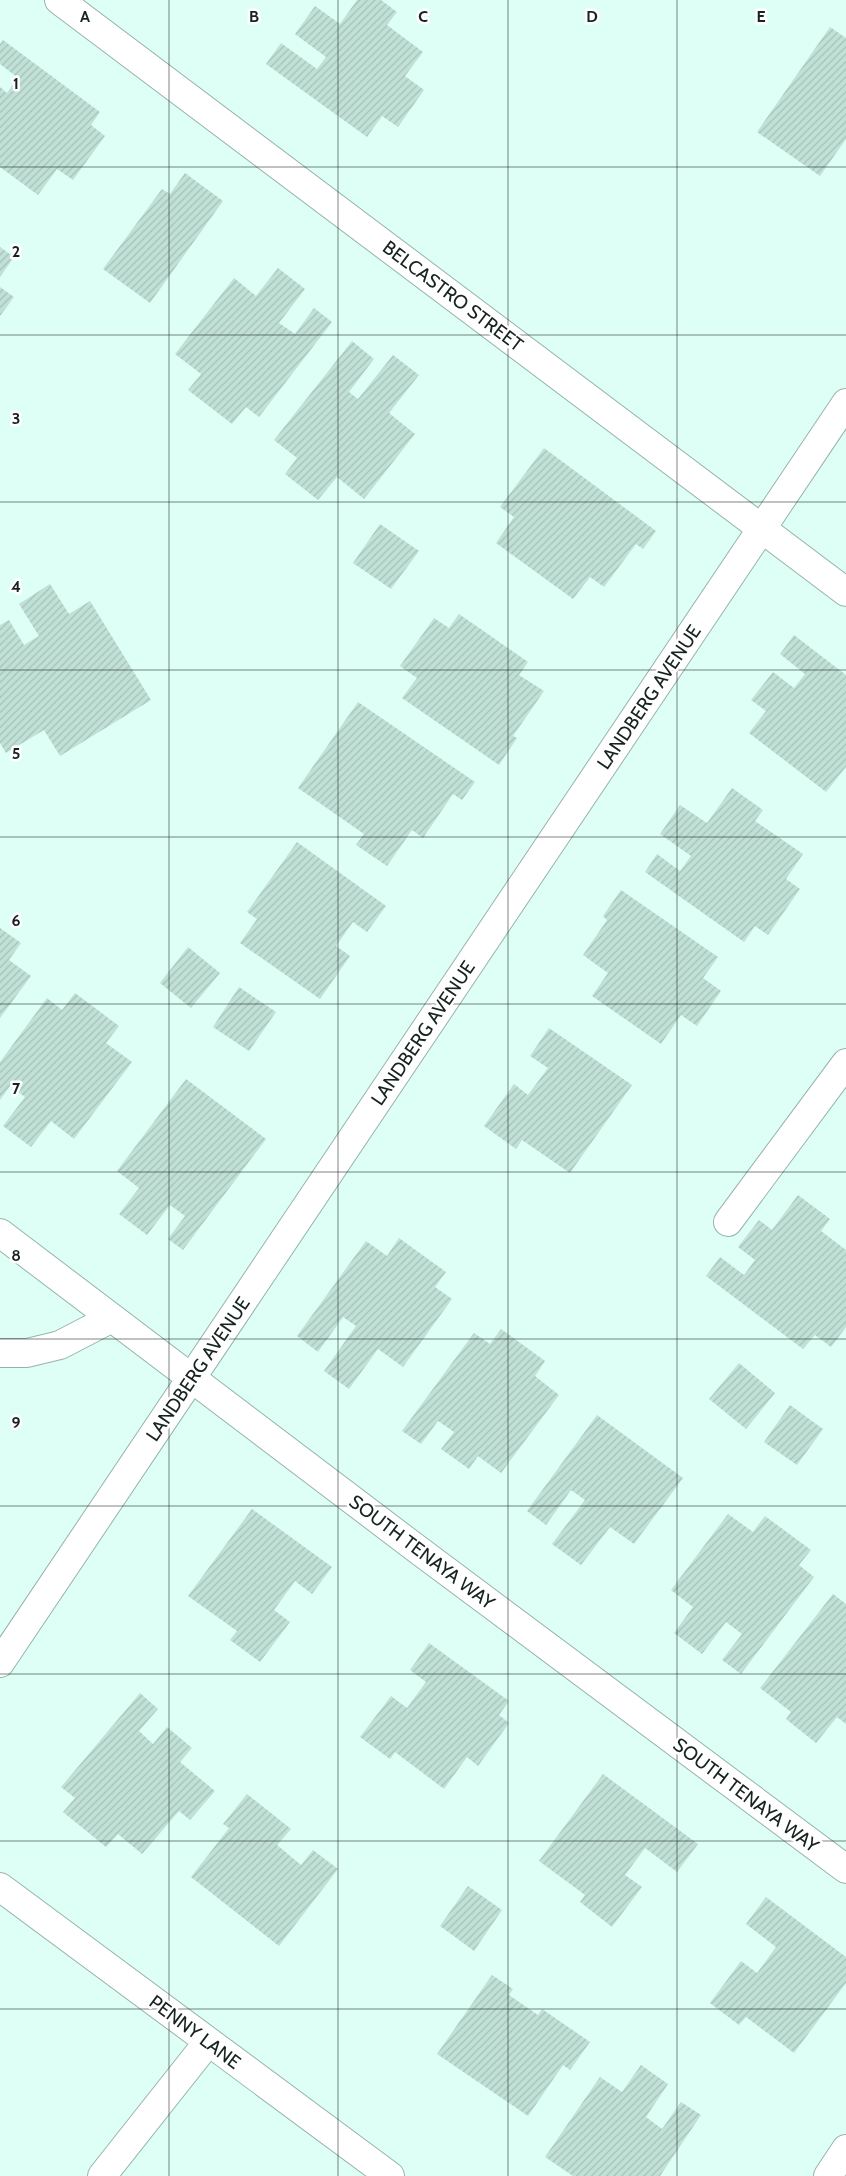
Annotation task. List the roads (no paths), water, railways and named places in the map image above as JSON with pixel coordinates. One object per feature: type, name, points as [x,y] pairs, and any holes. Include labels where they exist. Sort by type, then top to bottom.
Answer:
[{"type":"street","name":"BELCASTRO STREET","points":[[59,0],[846,592]]},
{"type":"street","name":"LANDBERG AVENUE","points":[[0,1663],[846,403]]},
{"type":"street","points":[[728,1222],[846,1063]]},
{"type":"street","name":"SOUTH TENAYA WAY","points":[[0,1232],[846,1869]]},
{"type":"street","points":[[0,1353],[27,1353],[60,1345],[112,1318]]},
{"type":"street","name":"PENNY LANE","points":[[0,1887],[390,2176]]},
{"type":"street","points":[[102,2176],[208,2042]]},
{"type":"street","points":[[828,2176],[846,2149]]}]
